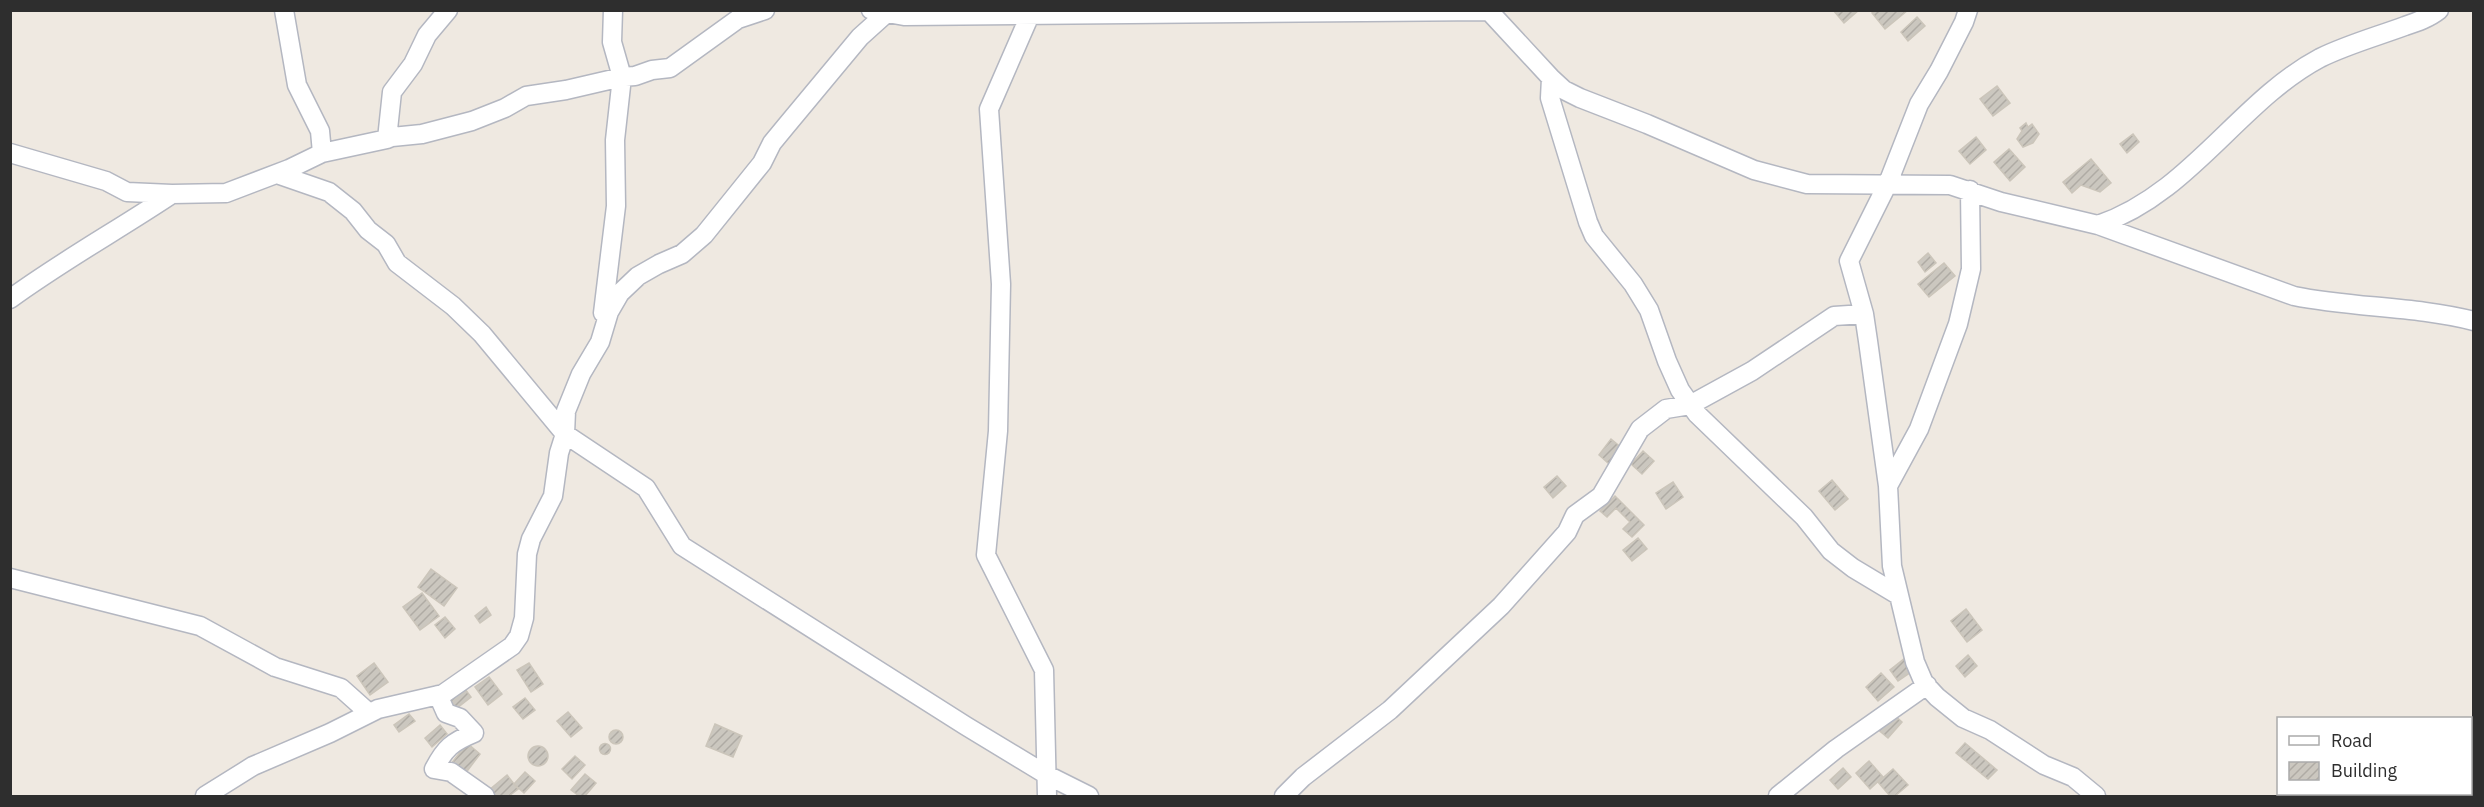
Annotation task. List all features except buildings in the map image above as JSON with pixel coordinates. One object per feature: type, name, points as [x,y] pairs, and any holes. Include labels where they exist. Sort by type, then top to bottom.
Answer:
[{"type":"street","points":[[284,10],[297,85],[320,131],[322,153]]},
{"type":"street","points":[[387,140],[392,92],[412,64],[427,35],[448,10]]},
{"type":"street","points":[[600,342],[616,206],[615,140],[622,77],[612,42],[613,10]]},
{"type":"street","points":[[10,153],[106,181],[127,192],[226,193],[277,174],[322,153],[387,140],[392,137],[422,134],[472,121],[506,108],[526,96],[670,68],[738,19],[765,10]]},
{"type":"street","points":[[1968,10],[1964,22],[1919,105],[1888,183],[1849,261],[1864,314],[1888,486],[1892,566],[1915,662],[1927,685],[1963,717],[1990,730],[2044,765],[2073,777],[2096,796]]},
{"type":"street","points":[[2098,225],[2118,218],[2147,201],[2207,154],[2258,104],[2298,71],[2321,57],[2413,23],[2439,10]]},
{"type":"street","points":[[206,796],[253,766],[378,709],[443,694],[512,646],[519,636],[524,618],[527,554],[531,539],[553,496],[559,453],[565,434],[566,411],[581,374],[600,342],[609,312],[620,293],[639,276],[682,254],[704,235],[762,163],[772,143],[882,12],[904,16],[1489,11],[1564,90],[1754,170],[1807,183],[1950,185],[2001,202],[2098,225],[2294,296],[2319,301],[2360,303],[2423,313],[2448,314],[2474,321]]},
{"type":"street","points":[[1030,15],[989,109],[1001,284],[998,431],[986,555],[1044,670],[1047,796]]},
{"type":"street","points":[[1551,78],[1550,98],[1588,222],[1594,236],[1633,284],[1649,310],[1667,361],[1680,390],[1690,405],[1804,517],[1831,551],[1853,568],[1898,595]]},
{"type":"street","points":[[277,174],[329,192],[352,211],[368,230],[386,244],[397,263],[453,306],[482,334],[565,434],[646,488],[682,546],[1047,775],[1089,796]]},
{"type":"street","points":[[1888,486],[1919,429],[1958,324],[1971,269],[1970,190]]},
{"type":"street","points":[[10,300],[52,269],[126,225],[172,194]]},
{"type":"street","points":[[1284,796],[1303,777],[1390,710],[1501,606],[1567,532],[1575,515],[1601,496],[1640,429],[1666,409],[1690,405],[1752,371],[1834,316],[1864,314]]},
{"type":"street","points":[[10,578],[200,626],[275,667],[341,688],[369,713]]},
{"type":"street","points":[[1778,796],[1836,749],[1927,685]]},
{"type":"street","points":[[438,695],[446,713],[459,718],[474,733],[455,741],[442,755],[434,769],[451,772],[485,796]]}]
